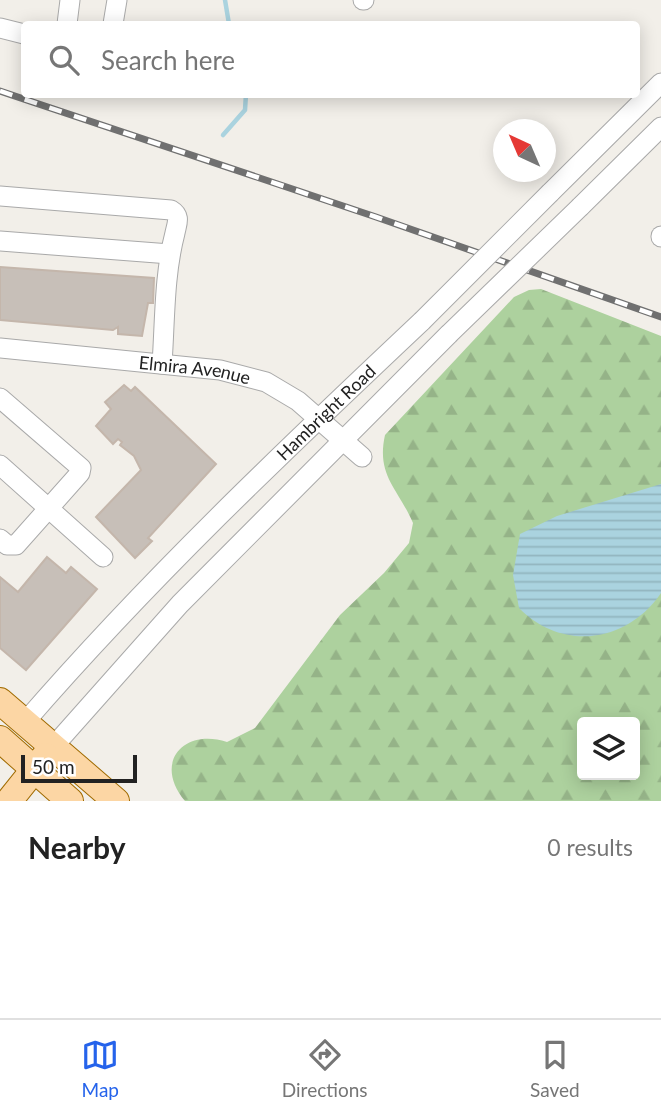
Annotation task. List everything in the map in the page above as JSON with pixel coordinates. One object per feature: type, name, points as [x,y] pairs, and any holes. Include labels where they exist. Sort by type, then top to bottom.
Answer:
[{"type":"main road","points":[[0,701],[116,801]]},
{"type":"main road","name":"Hambright Road","points":[[2,745],[25,722]]},
{"type":"main road","points":[[2,745],[70,801]]},
{"type":"main road","name":"Hambright Road","points":[[9,801],[53,747]]},
{"type":"street","points":[[67,21],[70,0]]},
{"type":"street","points":[[114,21],[117,0]]},
{"type":"street","points":[[0,28],[21,33]]},
{"type":"street","name":"Hambright Road","points":[[25,722],[125,612],[661,83]]},
{"type":"street","name":"Hambright Road","points":[[53,747],[180,604],[449,334],[661,127]]},
{"type":"street","points":[[0,196],[171,210],[178,219],[170,254],[162,364]]},
{"type":"street","points":[[0,241],[170,254]]},
{"type":"street","name":"Elmira Avenue","points":[[0,348],[220,370],[267,382],[298,401],[362,457]]},
{"type":"street","points":[[0,398],[81,468],[16,545],[7,545],[0,539]]},
{"type":"street","points":[[0,465],[103,557]]},
{"type":"green space","points":[[541,289],[661,336],[661,801],[185,801],[172,774],[173,762],[178,752],[186,744],[197,740],[227,742],[255,728],[340,615],[384,573],[409,543],[413,523],[386,472],[383,461],[385,435],[514,297],[529,290]]},
{"type":"water","points":[[661,484],[661,593],[647,610],[631,623],[612,631],[593,636],[574,636],[536,622],[519,608],[513,575],[520,534],[557,516]]},
{"type":"building","points":[[0,267],[154,278],[153,303],[148,303],[142,336],[118,334],[118,327],[113,330],[0,320]]},
{"type":"building","points":[[124,385],[131,391],[135,387],[216,464],[148,538],[152,541],[135,558],[96,517],[141,470],[134,456],[120,445],[122,442],[118,439],[113,444],[96,426],[111,409],[105,402]]},
{"type":"building","points":[[47,557],[66,573],[71,567],[97,589],[26,670],[0,648],[0,577],[18,592]]},
{"type":"waterway","points":[[225,0],[228,21]]},
{"type":"waterway","points":[[223,135],[245,110],[246,98]]},
{"type":"railway","points":[[0,91],[376,217],[661,317]]}]
